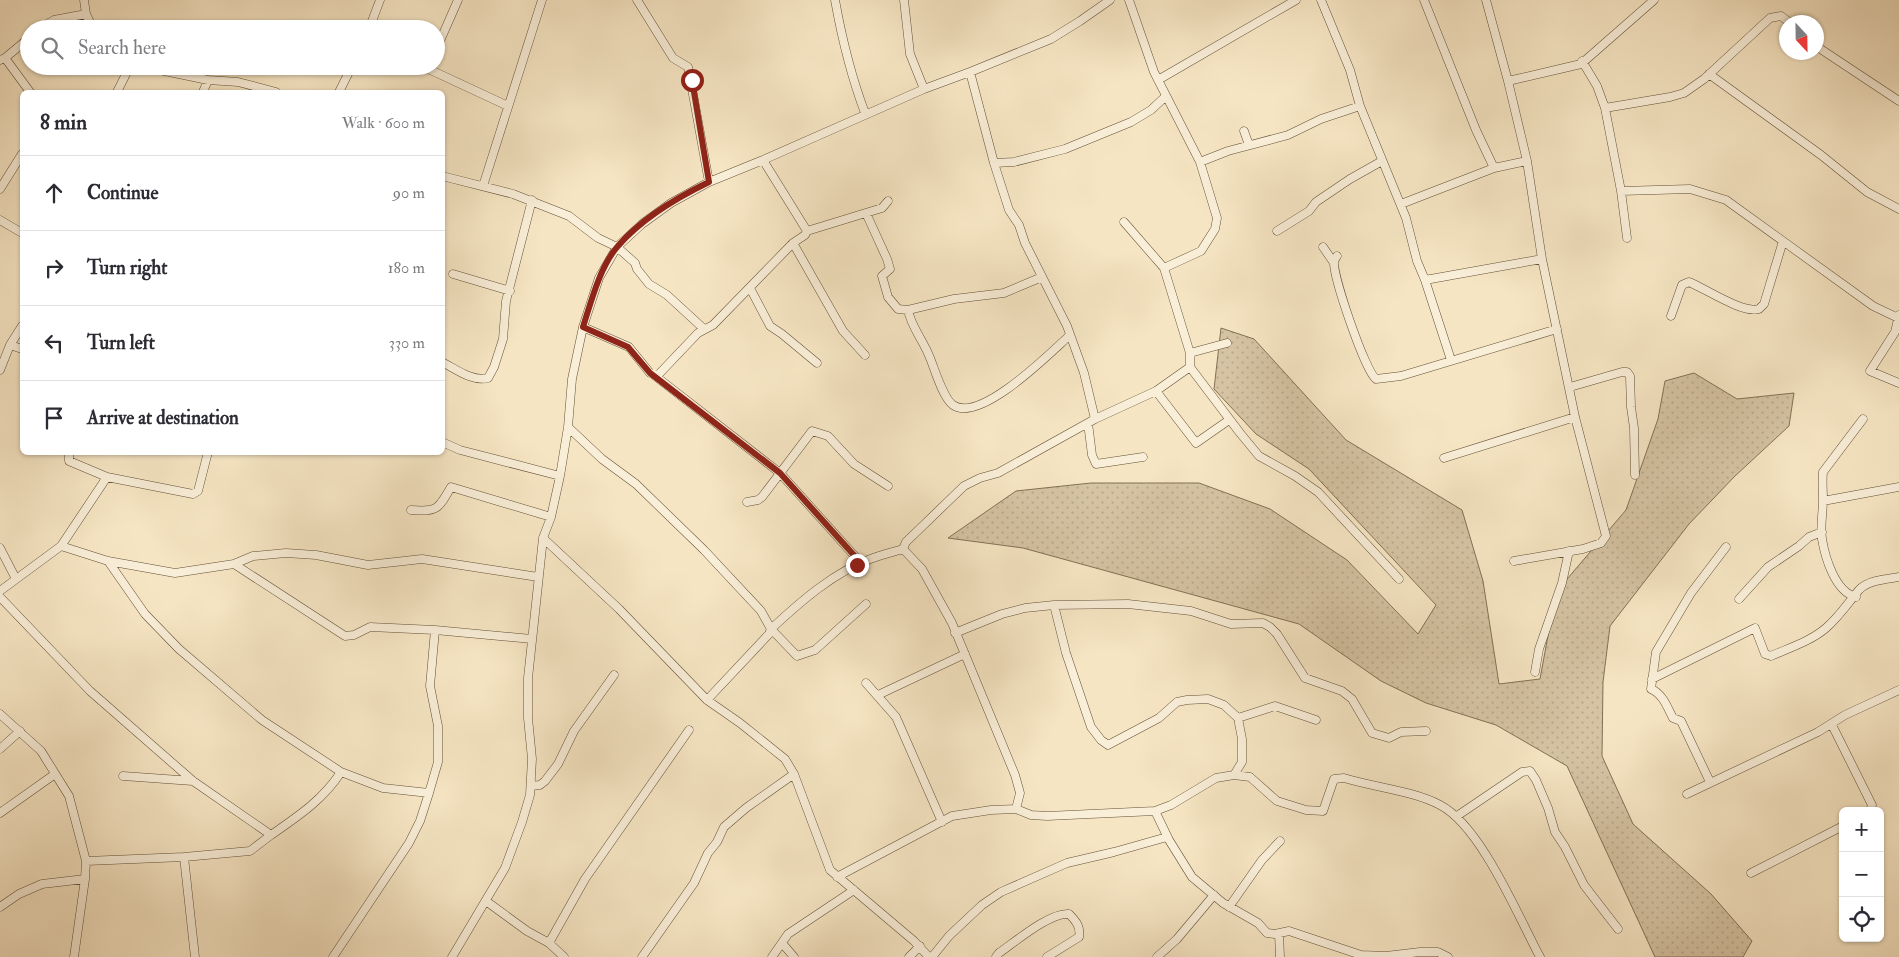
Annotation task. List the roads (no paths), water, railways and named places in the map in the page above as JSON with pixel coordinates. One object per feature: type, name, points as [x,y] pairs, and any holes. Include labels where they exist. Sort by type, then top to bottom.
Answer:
[{"type":"street","points":[[84,0],[88,20]]},
{"type":"street","points":[[372,20],[380,0]]},
{"type":"street","points":[[445,30],[458,0]]},
{"type":"street","points":[[483,186],[542,0]]},
{"type":"street","points":[[637,0],[673,58],[688,67],[709,182]]},
{"type":"street","points":[[835,0],[845,52],[854,84],[866,114]]},
{"type":"street","points":[[904,0],[910,54],[924,89]]},
{"type":"street","points":[[452,957],[510,857],[522,822],[530,786],[532,760],[528,718],[528,678],[543,538],[560,476],[568,427],[572,379],[583,327],[599,278],[617,247],[642,224],[671,203],[709,182],[924,89],[1051,39],[1080,22],[1110,0]]},
{"type":"street","points":[[1129,0],[1158,80],[1200,162],[1217,218],[1215,229],[1201,251],[1164,268]]},
{"type":"street","points":[[1158,80],[1296,0]]},
{"type":"street","points":[[1321,0],[1350,70],[1360,106],[1406,218],[1417,261],[1426,280],[1451,360]]},
{"type":"street","points":[[1424,0],[1476,130],[1494,168]]},
{"type":"street","points":[[1486,0],[1527,161],[1542,259],[1575,417],[1606,536],[1601,543],[1514,561]]},
{"type":"street","points":[[1508,81],[1580,64],[1654,0]]},
{"type":"street","points":[[54,20],[86,14]]},
{"type":"street","points":[[1605,108],[1684,93],[1754,35],[1770,18],[1779,16]]},
{"type":"street","points":[[20,45],[3,59],[28,90]]},
{"type":"street","points":[[1824,51],[1899,101]]},
{"type":"street","points":[[1582,61],[1597,86],[1605,108],[1621,191],[1627,238]]},
{"type":"street","points":[[970,72],[994,163],[1010,210],[1019,225],[1025,243],[1066,326],[1084,373],[1092,421],[1092,456],[1096,464],[1143,457]]},
{"type":"street","points":[[1709,74],[1821,155],[1867,192],[1899,209]]},
{"type":"street","points":[[118,90],[126,75]]},
{"type":"street","points":[[184,75],[208,80],[238,82],[268,90]]},
{"type":"street","points":[[340,90],[348,75]]},
{"type":"street","points":[[443,75],[508,106]]},
{"type":"street","points":[[204,90],[208,80]]},
{"type":"street","points":[[994,163],[1014,162],[1065,148],[1131,122],[1151,110],[1166,96]]},
{"type":"street","points":[[1200,162],[1228,151],[1288,135],[1321,119],[1360,106]]},
{"type":"street","points":[[1244,131],[1249,146]]},
{"type":"street","points":[[0,189],[20,157]]},
{"type":"street","points":[[763,160],[808,231]]},
{"type":"street","points":[[1277,231],[1309,211],[1316,202],[1350,179],[1382,161]]},
{"type":"street","points":[[1400,204],[1494,168],[1527,161]]},
{"type":"street","points":[[445,177],[532,200],[569,216],[598,238],[617,247],[635,263],[637,269],[649,284],[667,295],[704,329]]},
{"type":"street","points":[[1621,191],[1667,189],[1700,191],[1732,203],[1873,306],[1898,316],[1895,332],[1870,371],[1899,384]]},
{"type":"street","points":[[445,364],[480,380],[488,378],[494,367],[503,339],[506,301],[532,200]]},
{"type":"street","points":[[654,375],[661,373],[698,333],[714,325],[793,243],[808,231],[882,208],[888,201]]},
{"type":"street","points":[[866,213],[890,269],[882,276],[888,297],[898,309],[908,310],[954,299],[1004,293],[1042,277]]},
{"type":"street","points":[[0,220],[20,232]]},
{"type":"street","points":[[1124,222],[1164,268],[1190,353],[1190,367],[1229,420],[1259,456],[1295,476],[1318,492],[1399,579]]},
{"type":"street","points":[[1671,316],[1682,285],[1689,282],[1750,310],[1760,309],[1764,304],[1783,241]]},
{"type":"street","points":[[793,243],[843,331],[865,355]]},
{"type":"street","points":[[1322,248],[1335,259],[1338,285],[1360,349],[1373,378],[1401,376],[1557,329]]},
{"type":"street","points":[[1426,280],[1542,259]]},
{"type":"street","points":[[453,274],[510,291]]},
{"type":"street","points":[[750,288],[770,326],[817,363]]},
{"type":"street","points":[[908,310],[910,319],[929,355],[939,381],[951,404],[958,408],[972,407],[999,395],[1069,336]]},
{"type":"street","points":[[583,327],[628,347],[650,373],[780,473],[861,563]]},
{"type":"street","points":[[0,370],[10,346],[20,329]]},
{"type":"street","points":[[1190,353],[1227,343]]},
{"type":"street","points":[[10,346],[20,348]]},
{"type":"street","points":[[903,549],[906,542],[964,486],[980,478],[998,474],[1092,421],[1156,391],[1190,367]]},
{"type":"street","points":[[1570,387],[1622,372],[1626,372],[1630,376],[1630,407],[1634,428],[1634,475]]},
{"type":"street","points":[[1156,391],[1196,443],[1229,420]]},
{"type":"street","points":[[1444,458],[1575,417]]},
{"type":"street","points":[[1856,597],[1850,596],[1844,590],[1829,568],[1821,537],[1822,483],[1823,472],[1863,419]]},
{"type":"street","points":[[568,427],[602,459],[636,484],[660,506],[762,611],[771,629],[797,656],[815,650],[866,604]]},
{"type":"street","points":[[746,502],[758,500],[762,497],[812,431],[828,436],[854,464],[888,486]]},
{"type":"street","points":[[445,443],[460,450],[560,476]]},
{"type":"street","points":[[69,455],[69,461],[108,478],[193,494],[198,491],[207,455]]},
{"type":"street","points":[[0,591],[61,546],[108,478]]},
{"type":"street","points":[[410,510],[429,512],[440,506],[451,487],[550,517]]},
{"type":"street","points":[[1823,501],[1899,487]]},
{"type":"street","points":[[1739,599],[1768,567],[1809,537],[1822,532]]},
{"type":"street","points":[[543,538],[619,609],[707,700],[740,723],[785,759],[794,774],[830,870],[931,957],[949,936],[982,904],[1001,892],[1067,863],[1167,837]]},
{"type":"street","points":[[61,546],[108,561],[175,573],[234,564],[253,556],[286,552],[316,555],[368,565],[422,559],[538,577]]},
{"type":"street","points":[[1710,782],[1681,721],[1673,718],[1664,699],[1658,692],[1651,689],[1656,652],[1691,592],[1726,547]]},
{"type":"street","points":[[0,548],[16,579]]},
{"type":"street","points":[[707,700],[769,634],[771,629],[819,587],[872,558],[903,549]]},
{"type":"street","points":[[903,549],[922,569],[952,623],[1015,775],[1020,793],[1016,809]]},
{"type":"street","points":[[1535,672],[1541,642],[1562,583],[1569,551]]},
{"type":"street","points":[[108,561],[145,614],[179,649],[262,720],[341,772],[383,788],[429,793]]},
{"type":"street","points":[[234,564],[345,636],[354,635],[370,626],[532,639]]},
{"type":"street","points":[[1652,679],[1755,628],[1765,654],[1771,656],[1796,645],[1826,628],[1856,597],[1860,590],[1870,584],[1899,577]]},
{"type":"street","points":[[0,597],[90,691],[193,781],[271,835]]},
{"type":"street","points":[[955,633],[1002,614],[1025,608],[1054,605],[1128,604],[1191,611],[1231,624],[1263,624],[1270,627],[1277,634],[1305,678],[1342,691],[1352,699],[1372,733],[1389,738],[1401,732],[1426,731]]},
{"type":"street","points":[[1054,605],[1066,653],[1091,727],[1101,740],[1108,745],[1159,718],[1177,702],[1208,699],[1224,705],[1238,718],[1242,739],[1242,762],[1234,775]]},
{"type":"street","points":[[333,957],[409,843],[420,821],[429,793],[438,762],[438,726],[430,686],[435,630]]},
{"type":"street","points":[[878,695],[965,654]]},
{"type":"street","points":[[530,786],[540,785],[558,764],[574,731],[614,675]]},
{"type":"street","points":[[866,682],[896,717],[942,822]]},
{"type":"street","points":[[1687,794],[1899,690]]},
{"type":"street","points":[[1238,718],[1275,706],[1316,720]]},
{"type":"street","points":[[0,714],[41,751],[69,796],[86,861],[74,957]]},
{"type":"street","points":[[1832,724],[1871,807]]},
{"type":"street","points":[[549,943],[585,879],[689,730]]},
{"type":"street","points":[[0,749],[20,731]]},
{"type":"street","points":[[1458,816],[1522,772],[1530,771],[1548,808],[1555,832],[1565,847],[1584,885],[1618,929]]},
{"type":"street","points":[[86,861],[184,857],[250,851],[317,802],[341,772]]},
{"type":"street","points":[[0,812],[56,774]]},
{"type":"street","points":[[642,957],[694,883],[708,853],[717,842],[724,827],[746,808],[794,774]]},
{"type":"street","points":[[837,877],[952,816],[991,810],[1016,809],[1031,815],[1047,816],[1155,811],[1216,778],[1234,775],[1250,777],[1277,801],[1306,810],[1323,811],[1334,779],[1344,778],[1440,804],[1458,816],[1488,857],[1504,884],[1540,957]]},
{"type":"street","points":[[123,776],[193,781]]},
{"type":"street","points":[[1155,811],[1167,837],[1192,877],[1214,896],[1229,907],[1258,923],[1268,933],[1289,931],[1361,955],[1386,956],[1438,952],[1448,957]]},
{"type":"street","points":[[1751,873],[1839,828]]},
{"type":"street","points":[[1229,907],[1262,860],[1280,841]]},
{"type":"street","points":[[184,857],[195,957]]},
{"type":"street","points":[[0,907],[19,894],[42,884],[85,879]]},
{"type":"street","points":[[772,957],[793,930],[854,890]]},
{"type":"street","points":[[1157,957],[1177,939],[1214,896]]},
{"type":"street","points":[[486,901],[527,931],[549,943],[564,957]]},
{"type":"street","points":[[996,957],[999,953],[1048,920],[1069,914],[1078,925],[1079,937],[1047,957]]},
{"type":"street","points":[[1279,933],[1280,957]]},
{"type":"street","points":[[782,943],[794,957]]},
{"type":"street","points":[[909,957],[920,946]]}]
